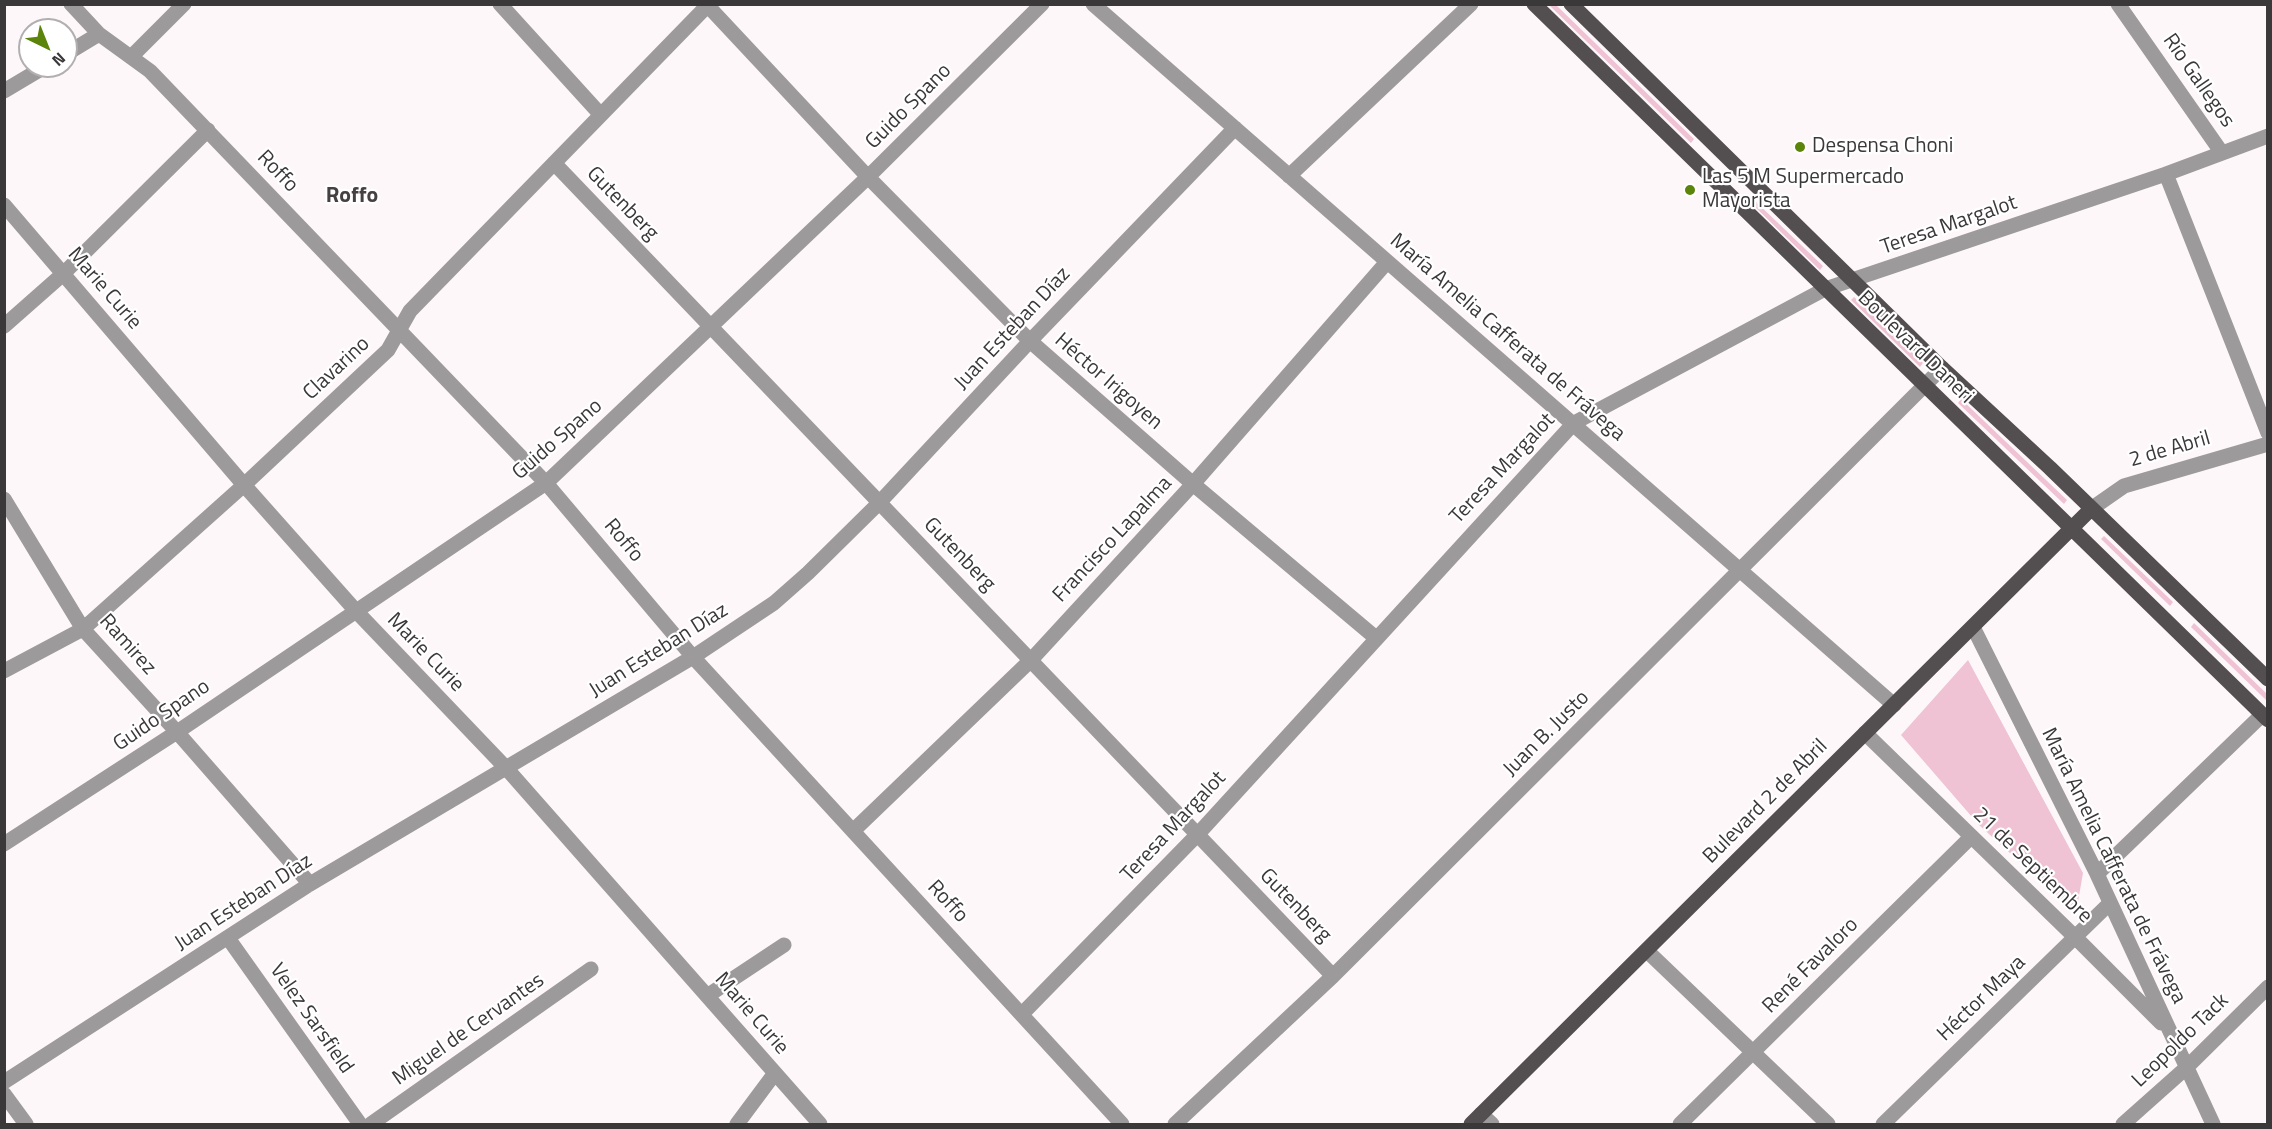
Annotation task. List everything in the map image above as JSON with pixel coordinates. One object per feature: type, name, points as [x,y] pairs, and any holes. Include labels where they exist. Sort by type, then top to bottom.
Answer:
[{"type":"main road","name":"Boulevard Daneri","points":[[1534,4],[1924,387],[2265,717]]},
{"type":"main road","name":"Boulevard Daneri","points":[[1570,4],[1942,368],[2268,679]]},
{"type":"main road","points":[[1711,177],[1729,159]]},
{"type":"main road","name":"Bulevard 2 de Abril","points":[[1481,1121],[1647,951],[2091,509]]},
{"type":"main road","points":[[2170,624],[2190,604]]},
{"type":"street","name":"Roffo","points":[[71,4],[99,34],[150,71],[546,483],[693,657],[1122,1125]]},
{"type":"street","points":[[132,56],[184,4]]},
{"type":"street","points":[[500,4],[600,114]]},
{"type":"street","name":"Guido Spano","points":[[4,844],[177,732],[546,483],[868,177],[1042,4]]},
{"type":"street","name":"María Amelia Cafferata de Frávega","points":[[1093,4],[1894,705]]},
{"type":"street","points":[[1289,176],[1471,4]]},
{"type":"street","name":"Río Gallegos","points":[[2118,4],[2222,153]]},
{"type":"street","name":"Clavarino","points":[[4,671],[83,629],[244,485],[388,350],[410,311],[709,5]]},
{"type":"street","name":"Héctor Irigoyen","points":[[709,5],[868,177],[1030,341],[1193,484],[1376,638]]},
{"type":"street","points":[[78,47],[99,34]]},
{"type":"street","points":[[4,91],[26,78]]},
{"type":"street","name":"Juan Esteban Díaz","points":[[4,1082],[310,884],[693,657],[774,603],[879,503],[1030,341],[1235,128]]},
{"type":"street","points":[[4,326],[63,274],[207,130]]},
{"type":"street","name":"Teresa Margalot","points":[[1022,1014],[1198,834],[1574,423],[1825,289],[2166,174],[2268,136]]},
{"type":"street","name":"Gutenberg","points":[[554,164],[1334,976]]},
{"type":"street","points":[[2166,174],[2268,433]]},
{"type":"street","name":"Marie Curie","points":[[4,205],[244,485],[356,611],[507,769],[820,1125]]},
{"type":"street","name":"Francisco Lapalma","points":[[853,831],[1031,660],[1193,484],[1387,262]]},
{"type":"street","name":"Juan B. Justo","points":[[1175,1125],[1334,976],[1942,368]]},
{"type":"street","name":"2 de Abril","points":[[2091,509],[2124,486],[2268,444]]},
{"type":"street","name":"Ramirez","points":[[4,499],[83,629],[310,884]]},
{"type":"street","name":"María Amelia Cafferata de Frávega","points":[[1972,627],[2097,874],[2213,1125]]},
{"type":"street","points":[[2097,874],[2265,717]]},
{"type":"street","name":"21 de Septiembre","points":[[1865,733],[2169,1031]]},
{"type":"street","name":"René Favaloro","points":[[1680,1125],[1971,837]]},
{"type":"street","name":"Héctor Maya","points":[[1883,1125],[2110,903]]},
{"type":"street","name":"Velez Sarsfield","points":[[228,938],[360,1125]]},
{"type":"street","points":[[707,996],[784,945]]},
{"type":"street","points":[[1647,951],[1828,1125]]},
{"type":"street","name":"Miguel de Cervantes","points":[[371,1125],[591,969]]},
{"type":"street","name":"Leopoldo Tack","points":[[2123,1125],[2186,1068],[2268,987]]},
{"type":"street","points":[[737,1125],[775,1073]]},
{"type":"street","points":[[4,1094],[26,1125]]},
{"type":"shaded area","points":[[1549,5],[1556,5],[1694,139],[1691,143]]},
{"type":"shaded area","points":[[1754,200],[1823,266],[1820,270],[1751,203]]},
{"type":"shaded area","points":[[1854,297],[1923,363],[1920,367],[1851,300]]},
{"type":"shaded area","points":[[1961,399],[2067,500],[2064,504],[1958,403]]},
{"type":"shaded area","points":[[2104,536],[2173,602],[2170,606],[2101,539]]},
{"type":"shaded area","points":[[2194,623],[2267,694],[2267,701],[2191,627]]},
{"type":"shaded area","points":[[1968,660],[2083,873],[2076,913],[1979,825],[1901,735]]},
{"type":"place","name":"Despensa Choni","points":[[1800,147]]},
{"type":"place","name":"Las 5 M Supermercado Mayorista","points":[[1690,190]]},
{"type":"district","name":"Roffo","points":[[352,197]]}]
